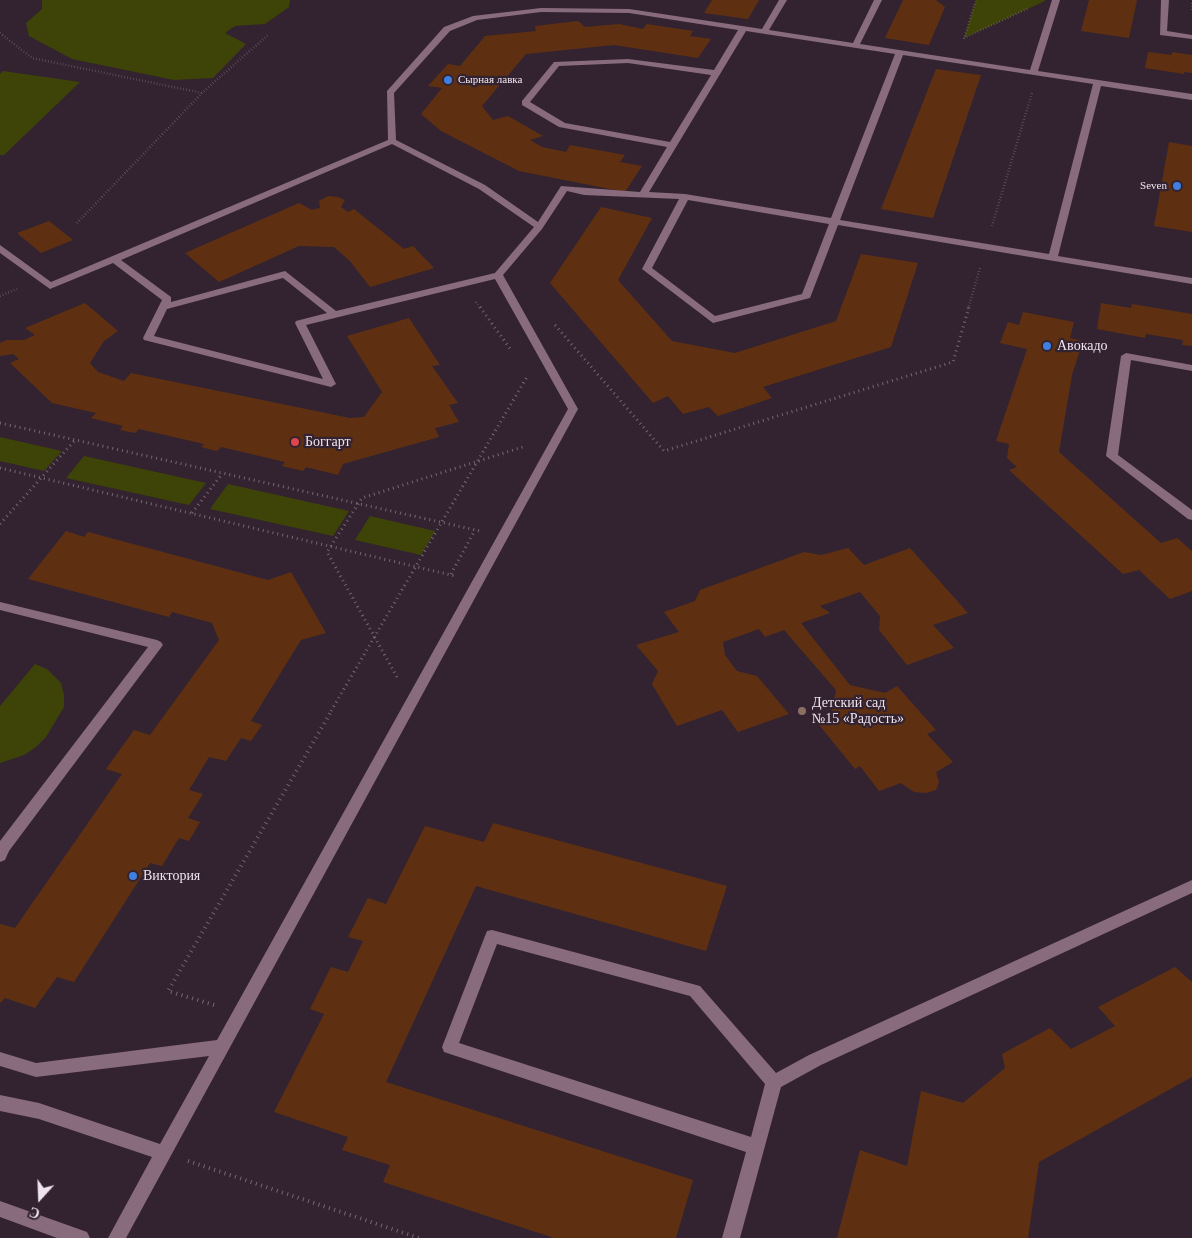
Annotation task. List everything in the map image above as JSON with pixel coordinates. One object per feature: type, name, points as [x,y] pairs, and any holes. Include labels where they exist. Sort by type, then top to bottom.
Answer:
[{"type":"street","points":[[764,32],[784,0]]},
{"type":"street","points":[[855,46],[878,0]]},
{"type":"street","points":[[1033,73],[1056,0]]},
{"type":"street","points":[[1165,0],[1163,33],[1192,37]]},
{"type":"street","points":[[392,141],[390,93],[447,29],[476,18],[540,10],[631,9],[742,29],[1192,97]]},
{"type":"street","points":[[643,194],[742,29]]},
{"type":"street","points":[[685,197],[647,269],[713,320],[806,296],[900,53]]},
{"type":"street","points":[[673,145],[562,125],[525,102],[556,64],[628,61],[716,73]]},
{"type":"street","points":[[1053,258],[1098,83]]},
{"type":"street","points":[[392,141],[482,187],[539,227]]},
{"type":"street","points":[[0,248],[50,286],[392,141]]},
{"type":"street","points":[[114,259],[168,299],[148,338],[331,384],[300,323],[498,275],[539,227],[564,188],[584,192],[685,197],[1192,281]]},
{"type":"street","points":[[164,307],[285,274],[335,315]]},
{"type":"street","points":[[117,1238],[573,409],[498,275]]},
{"type":"street","points":[[1192,368],[1126,356],[1112,456],[1192,516]]},
{"type":"street","points":[[0,606],[158,645],[1,851]]},
{"type":"street","points":[[732,1238],[774,1082],[815,1060],[1192,886]]},
{"type":"street","points":[[756,1147],[450,1048],[492,936],[695,991],[774,1082]]},
{"type":"street","points":[[0,1059],[36,1070],[222,1047]]},
{"type":"street","points":[[0,1103],[39,1111],[164,1153]]},
{"type":"street","points":[[0,1209],[81,1238]]},
{"type":"path","points":[[956,61],[976,0]]},
{"type":"path","points":[[1192,4],[1192,10]]},
{"type":"path","points":[[964,38],[1036,5]]},
{"type":"path","points":[[0,33],[32,58],[202,93]]},
{"type":"path","points":[[77,223],[202,93],[268,35]]},
{"type":"path","points":[[462,284],[512,352]]},
{"type":"path","points":[[241,1013],[168,991],[528,374],[523,367]]},
{"type":"path","points":[[0,423],[503,536]]},
{"type":"path","points":[[411,703],[327,552],[362,498],[557,436]]},
{"type":"path","points":[[0,524],[75,440]]},
{"type":"path","points":[[0,468],[478,581]]},
{"type":"path","points":[[192,513],[222,474]]},
{"type":"path","points":[[450,574],[475,530]]},
{"type":"path","points":[[164,1153],[419,1238]]},
{"type":"green space","points":[[42,0],[290,0],[289,7],[265,24],[235,26],[225,33],[246,44],[213,78],[174,80],[72,59],[29,36],[26,23],[42,9]]},
{"type":"green space","points":[[976,0],[1044,0],[1045,1],[964,38]]},
{"type":"green space","points":[[3,71],[80,82],[4,155],[0,155],[0,74]]},
{"type":"green space","points":[[0,437],[62,451],[44,471],[0,461]]},
{"type":"green space","points":[[84,456],[206,483],[189,505],[66,478]]},
{"type":"green space","points":[[228,484],[349,511],[333,536],[210,509]]},
{"type":"green space","points":[[370,516],[435,531],[421,555],[355,540]]},
{"type":"green space","points":[[35,664],[47,669],[61,683],[64,707],[46,737],[36,747],[24,755],[0,763],[0,706]]},
{"type":"building","points":[[712,0],[759,0],[748,19],[704,13]]},
{"type":"building","points":[[903,0],[936,0],[945,7],[929,45],[885,38]]},
{"type":"building","points":[[1089,0],[1137,0],[1129,38],[1081,31]]},
{"type":"building","points":[[578,21],[585,27],[619,24],[643,29],[647,24],[693,31],[690,36],[711,39],[698,58],[614,45],[526,54],[482,106],[493,120],[508,116],[543,136],[530,140],[542,147],[566,152],[570,145],[625,155],[620,162],[642,166],[625,192],[519,171],[441,131],[421,114],[442,88],[428,86],[448,64],[460,66],[485,36],[536,31],[535,26]]},
{"type":"building","points":[[1148,52],[1172,55],[1172,52],[1192,55],[1192,73],[1184,72],[1184,74],[1145,68]]},
{"type":"building","points":[[936,69],[981,75],[933,218],[881,209]]},
{"type":"building","name":"Seven","points":[[1169,142],[1192,146],[1192,232],[1154,226]]},
{"type":"building","points":[[328,196],[345,200],[341,207],[348,212],[354,209],[404,249],[413,246],[434,268],[370,287],[350,261],[334,247],[299,246],[219,282],[185,253],[299,203],[312,210],[320,208],[319,201]]},
{"type":"building","points":[[601,207],[652,218],[618,280],[672,341],[735,353],[836,321],[861,254],[918,263],[891,347],[763,387],[772,398],[718,416],[709,407],[683,414],[668,396],[653,403],[550,283]]},
{"type":"building","points":[[49,221],[73,240],[41,253],[17,233]]},
{"type":"building","points":[[85,303],[118,331],[104,341],[90,363],[98,372],[124,381],[131,373],[350,418],[364,417],[382,392],[347,336],[409,318],[440,365],[432,366],[458,403],[449,405],[459,422],[435,428],[439,437],[343,464],[338,475],[306,467],[303,471],[282,466],[285,462],[221,447],[217,451],[201,447],[204,444],[139,429],[135,433],[120,430],[123,426],[91,418],[96,413],[52,403],[10,363],[19,359],[13,354],[0,356],[0,343],[6,340],[24,340],[35,335],[25,328]]},
{"type":"building","points":[[1101,303],[1131,308],[1132,304],[1192,314],[1192,346],[1182,345],[1183,340],[1146,334],[1145,338],[1097,329]]},
{"type":"building","points":[[1023,312],[1074,322],[1070,338],[1083,341],[1072,375],[1059,452],[1161,543],[1177,538],[1192,551],[1192,591],[1170,599],[1139,570],[1123,574],[1009,470],[1017,467],[1007,458],[1009,444],[996,441],[1027,349],[1000,343],[1008,322],[1019,325]]},
{"type":"building","points":[[66,531],[84,537],[88,532],[268,580],[291,572],[326,633],[301,640],[251,721],[262,725],[251,741],[241,738],[226,761],[209,757],[189,790],[203,794],[188,818],[200,822],[189,841],[179,838],[162,866],[150,863],[74,982],[57,977],[35,1008],[5,998],[0,1003],[0,924],[15,928],[122,774],[106,769],[134,730],[150,735],[219,640],[212,623],[172,612],[169,617],[28,579]]},
{"type":"building","points":[[848,548],[864,565],[910,548],[968,613],[933,625],[954,648],[907,665],[879,630],[880,616],[860,592],[820,606],[830,613],[801,623],[850,685],[885,693],[897,686],[936,730],[927,734],[953,762],[936,772],[939,782],[936,790],[926,793],[914,792],[901,783],[879,791],[860,766],[855,769],[815,720],[831,715],[836,690],[784,630],[765,637],[759,629],[723,642],[725,655],[737,671],[757,676],[789,714],[738,732],[722,710],[677,726],[652,684],[658,671],[636,645],[679,632],[664,612],[695,601],[700,590],[804,552],[821,555]]},
{"type":"building","points":[[493,823],[727,886],[706,951],[476,886],[386,1082],[693,1180],[676,1238],[554,1238],[383,1182],[390,1165],[342,1150],[348,1137],[274,1112],[324,1014],[310,1009],[331,967],[348,972],[363,941],[348,937],[368,898],[386,904],[425,826],[484,842]]},
{"type":"building","points":[[1175,967],[1192,982],[1192,1077],[1039,1162],[1028,1238],[837,1238],[860,1150],[907,1166],[921,1091],[963,1103],[1005,1068],[1002,1054],[1050,1028],[1071,1049],[1115,1026],[1098,1007]]},
{"type":"place","name":"Сырная лавка","points":[[448,80]]},
{"type":"place","name":"Seven","points":[[1177,186]]},
{"type":"place","name":"Авокадо","points":[[1047,346]]},
{"type":"place","name":"Боггарт","points":[[295,442]]},
{"type":"place","name":"Детский сад №15 «Радость»","points":[[802,711]]},
{"type":"place","name":"Виктория","points":[[133,876]]}]
